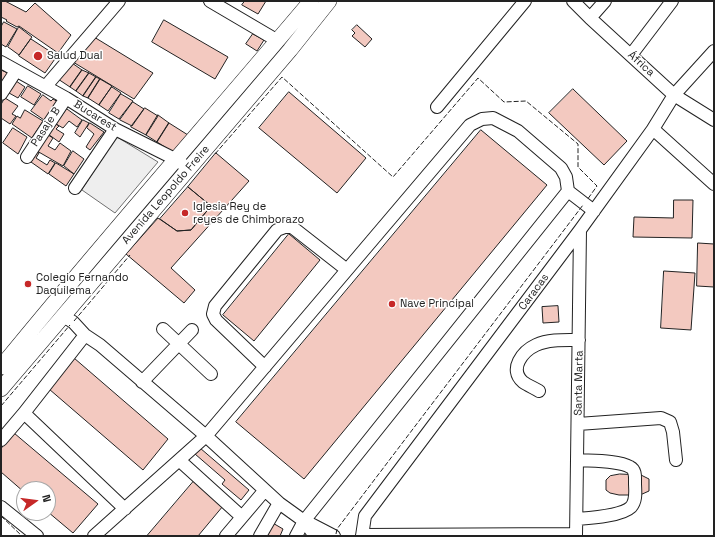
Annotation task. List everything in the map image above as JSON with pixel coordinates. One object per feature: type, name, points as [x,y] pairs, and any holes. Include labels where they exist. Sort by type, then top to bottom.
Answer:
[{"type":"main road","name":"Avenida Leopoldo Freire","points":[[1,389],[82,293],[278,41],[311,1]]},
{"type":"main road","name":"Avenida Leopoldo Freire","points":[[1,367],[70,282],[290,50],[329,1]]},
{"type":"main road","points":[[70,282],[82,293]]},
{"type":"street","points":[[46,86],[119,1]]},
{"type":"street","points":[[210,1],[278,41]]},
{"type":"street","points":[[437,108],[525,1]]},
{"type":"street","name":"África","points":[[573,1],[674,94],[714,120]]},
{"type":"street","points":[[590,18],[605,1]]},
{"type":"street","points":[[631,55],[672,1]]},
{"type":"street","name":"Caracas","points":[[362,535],[365,516],[594,211],[653,129],[674,94],[714,51]]},
{"type":"street","name":"Bucarest","points":[[1,62],[46,86],[115,129],[183,164]]},
{"type":"street","points":[[1,94],[16,71]]},
{"type":"street","name":"Pasaje B","points":[[27,157],[66,98]]},
{"type":"street","points":[[94,536],[206,436],[470,125],[482,118],[493,118],[518,131],[561,168],[566,177],[568,191],[594,211]]},
{"type":"street","points":[[75,188],[115,129]]},
{"type":"street","points":[[653,129],[714,184]]},
{"type":"street","points":[[296,536],[304,521],[568,191]]},
{"type":"street","points":[[265,367],[216,320],[213,314],[215,306],[277,230],[292,227],[347,270]]},
{"type":"street","name":"Santa Marta","points":[[576,535],[580,230]]},
{"type":"street","points":[[63,316],[73,322],[85,334],[206,436],[279,502],[304,521],[334,536]]},
{"type":"street","points":[[163,329],[211,374]]},
{"type":"street","points":[[142,382],[192,330]]},
{"type":"street","points":[[1,440],[24,413],[85,334]]},
{"type":"street","points":[[539,391],[522,381],[517,372],[517,363],[523,353],[535,345],[547,342],[579,340]]},
{"type":"street","points":[[24,413],[125,509]]},
{"type":"street","points":[[578,424],[661,418],[670,422],[674,432],[676,460]]},
{"type":"street","points":[[178,460],[242,517]]},
{"type":"street","points":[[577,519],[599,517],[620,512],[630,507],[636,498],[635,473],[632,468],[623,463],[578,460]]},
{"type":"street","points":[[226,536],[265,490]]},
{"type":"street","points":[[260,536],[279,502]]},
{"type":"street","points":[[1,507],[37,536]]},
{"type":"street","points":[[304,521],[315,536]]},
{"type":"street","points":[[362,535],[576,535]]},
{"type":"shaded area","points":[[117,137],[158,162],[115,213],[82,190]]},
{"type":"building","points":[[1,1],[5,1],[26,12],[35,3],[71,35],[58,53],[19,26],[17,27],[1,17]]},
{"type":"building","points":[[245,1],[266,1],[258,14],[242,5]]},
{"type":"building","points":[[164,20],[228,57],[215,79],[152,42]]},
{"type":"building","points":[[4,22],[17,29],[6,47],[1,44],[1,27]]},
{"type":"building","points":[[357,25],[372,39],[365,47],[352,36],[355,33],[352,30]]},
{"type":"building","points":[[19,27],[32,37],[19,55],[8,47]]},
{"type":"building","points":[[253,34],[264,40],[257,51],[246,44]]},
{"type":"building","points":[[94,37],[153,73],[134,99],[73,62]]},
{"type":"building","name":"Salud Dual","points":[[31,39],[57,56],[45,73],[19,56]]},
{"type":"building","points":[[72,63],[82,70],[70,87],[58,79]]},
{"type":"building","points":[[1,70],[8,73],[1,86]]},
{"type":"building","points":[[82,70],[89,73],[76,91],[70,87]]},
{"type":"building","points":[[89,73],[96,77],[83,96],[76,91]]},
{"type":"building","points":[[96,77],[100,79],[88,98],[83,96]]},
{"type":"building","points":[[100,79],[112,86],[99,105],[88,98]]},
{"type":"building","points":[[16,81],[25,87],[18,98],[9,93]]},
{"type":"building","points":[[28,86],[41,94],[34,105],[21,97]]},
{"type":"building","points":[[112,87],[121,93],[108,111],[99,105]]},
{"type":"building","points":[[573,89],[627,141],[604,165],[549,113]]},
{"type":"building","points":[[289,92],[366,158],[337,193],[259,128]]},
{"type":"building","points":[[121,94],[133,101],[119,119],[109,113]]},
{"type":"building","points":[[43,95],[51,101],[53,99],[58,102],[44,120],[31,111]]},
{"type":"building","points":[[5,98],[18,106],[12,114],[16,116],[10,124],[1,118],[1,105]]},
{"type":"building","points":[[133,102],[144,109],[132,126],[120,120]]},
{"type":"building","points":[[145,108],[158,116],[146,135],[131,127]]},
{"type":"building","points":[[67,109],[82,120],[77,127],[69,121],[63,128],[56,124]]},
{"type":"building","points":[[25,110],[43,121],[32,138],[12,124],[17,116],[20,118]]},
{"type":"building","points":[[158,115],[169,123],[157,142],[146,135]]},
{"type":"building","points":[[83,120],[89,123],[80,137],[75,133]]},
{"type":"building","points":[[90,123],[104,132],[90,150],[86,147],[94,134],[87,128]]},
{"type":"building","points":[[169,123],[188,135],[176,154],[157,142]]},
{"type":"building","points":[[56,124],[59,126],[56,129],[64,134],[59,142],[48,134]]},
{"type":"building","points":[[13,128],[27,137],[18,154],[3,143]]},
{"type":"building","name":"Nave Principal","points":[[481,130],[547,185],[304,479],[236,422]]},
{"type":"building","points":[[48,135],[53,138],[48,146],[55,150],[60,143],[71,151],[63,166],[37,151]]},
{"type":"building","points":[[73,151],[84,159],[74,174],[64,166]]},
{"type":"building","points":[[37,152],[39,153],[36,158],[47,165],[50,160],[55,163],[48,174],[31,162]]},
{"type":"building","points":[[216,153],[249,181],[171,268],[195,290],[184,303],[126,254],[158,218],[177,231],[191,230],[211,206],[188,187]]},
{"type":"building","points":[[56,163],[74,174],[66,186],[49,174]]},
{"type":"building","name":"Iglesia Rey de reyes de Chimborazo","points":[[188,187],[211,206],[191,230],[177,231],[160,219]]},
{"type":"building","points":[[674,200],[693,200],[692,238],[633,237],[634,217],[673,218]]},
{"type":"building","points":[[289,234],[320,260],[254,341],[223,315]]},
{"type":"building","points":[[698,243],[714,244],[714,287],[697,286]]},
{"type":"building","points":[[664,271],[695,273],[691,330],[661,328]]},
{"type":"building","points":[[558,306],[559,322],[543,323],[542,307]]},
{"type":"building","points":[[74,358],[168,439],[143,470],[49,389]]},
{"type":"building","points":[[14,433],[98,504],[73,533],[56,519],[56,481],[16,481],[16,485],[1,472],[1,449]]},
{"type":"building","points":[[200,448],[249,490],[241,500],[222,484],[225,480],[195,454]]},
{"type":"building","points":[[620,474],[641,475],[649,479],[649,491],[640,495],[619,495],[610,493],[606,490],[606,480],[610,476]]},
{"type":"building","points":[[194,481],[223,506],[198,536],[147,536]]},
{"type":"building","points":[[271,522],[283,529],[280,536],[263,536]]},
{"type":"fence","points":[[215,154],[282,77],[393,177],[478,78],[504,102],[526,101],[578,144],[578,167],[597,186],[587,200]]},
{"type":"fence","points":[[336,534],[337,529],[583,205]]},
{"type":"fence","points":[[74,321],[130,255]]},
{"type":"fence","points":[[1,406],[70,325]]},
{"type":"fence","points":[[1,516],[22,536]]},
{"type":"place","name":"Salud Dual","points":[[38,56]]},
{"type":"place","name":"Iglesia Rey de reyes de Chimborazo","points":[[185,213]]},
{"type":"place","name":"Colegio Fernando Daquilema","points":[[28,284]]},
{"type":"place","name":"Nave Principal","points":[[392,304]]}]
